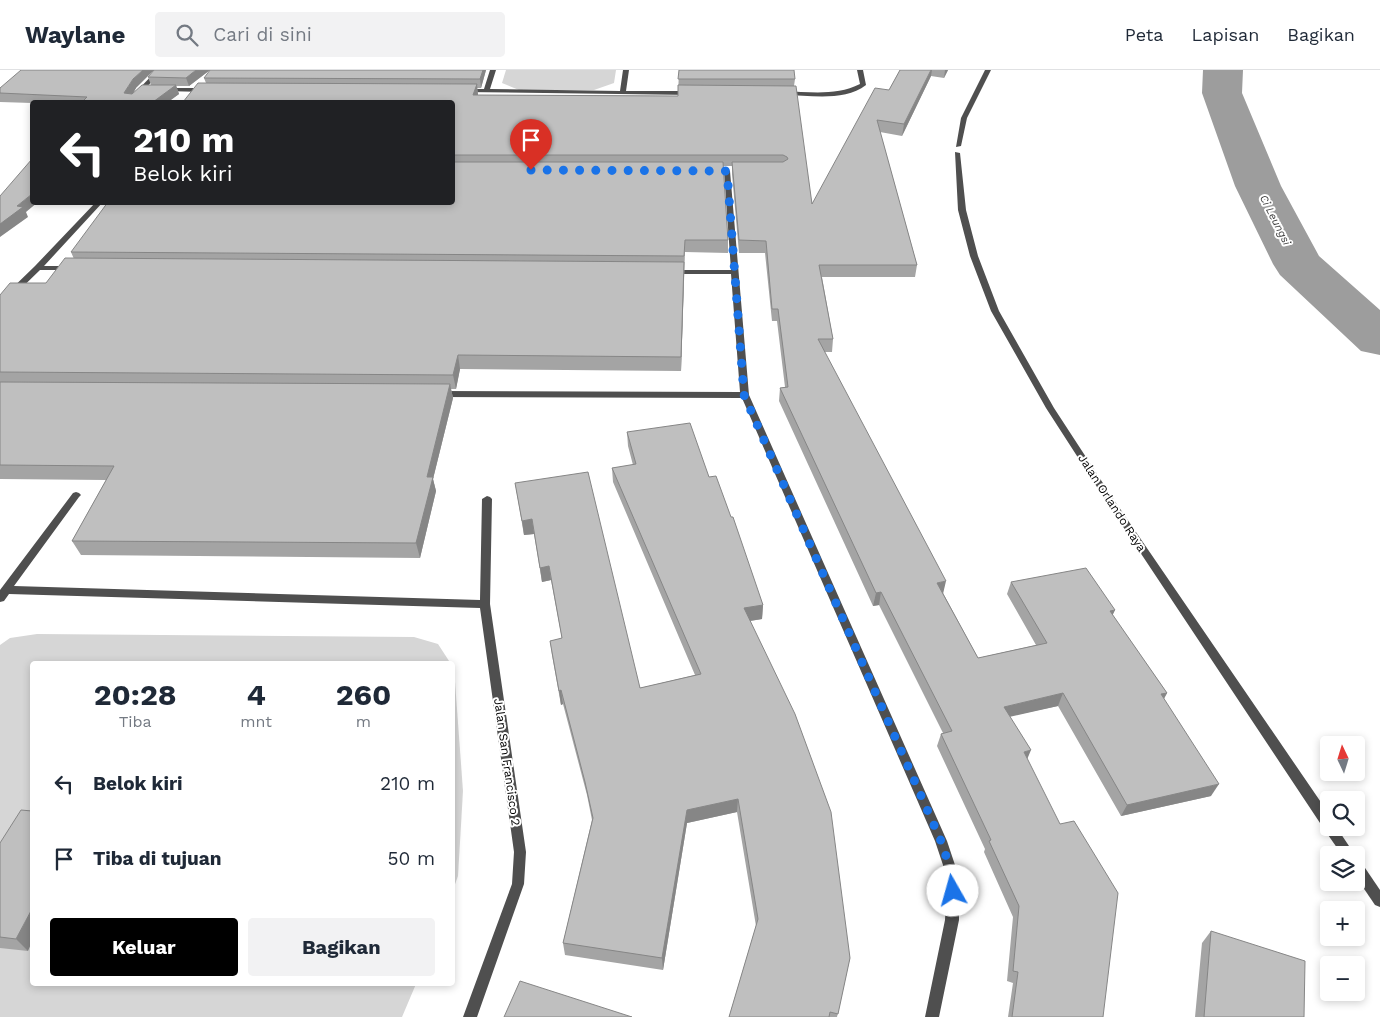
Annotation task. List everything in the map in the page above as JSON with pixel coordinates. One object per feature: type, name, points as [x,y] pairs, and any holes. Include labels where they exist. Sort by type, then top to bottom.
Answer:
[{"type":"street","points":[[133,100],[160,70]]},
{"type":"street","points":[[486,91],[494,70]]},
{"type":"street","points":[[623,92],[626,70]]},
{"type":"street","points":[[780,93],[839,93],[854,91],[863,85],[860,70]]},
{"type":"street","name":"Jalan Orlando Raya","points":[[988,70],[964,118],[957,150],[962,210],[974,256],[995,311],[1050,408],[1109,499],[1320,811]]},
{"type":"street","points":[[140,90],[150,90]]},
{"type":"street","points":[[160,90],[219,90]]},
{"type":"street","points":[[457,91],[702,93]]},
{"type":"street","points":[[727,171],[744,395],[941,841],[953,877],[952,920],[932,1017]]},
{"type":"street","points":[[0,304],[38,268],[97,205]]},
{"type":"street","points":[[38,268],[78,268]]},
{"type":"street","points":[[665,272],[735,272]]},
{"type":"street","points":[[427,394],[744,395]]},
{"type":"street","points":[[3,594],[76,495]]},
{"type":"street","name":"Jalan San Francisco 2","points":[[470,1017],[518,884],[520,852],[484,604],[487,499]]},
{"type":"street","points":[[3,594],[484,604]]},
{"type":"street","points":[[1365,879],[1380,901]]},
{"type":"shaded area","points":[[506,70],[616,70],[614,83],[594,90],[519,90],[502,83]]},
{"type":"shaded area","points":[[37,634],[414,637],[438,644],[449,661],[30,661],[30,986],[415,986],[402,1017],[0,1017],[0,645],[10,638]]},
{"type":"shaded area","points":[[455,682],[463,791],[458,876],[455,884]]},
{"type":"building","points":[[21,70],[143,70],[133,79],[124,93],[132,94],[142,85],[176,85],[156,100],[84,100],[87,97],[0,93],[0,88]]},
{"type":"building","points":[[154,70],[196,70],[186,78],[148,77]]},
{"type":"building","points":[[210,70],[483,70],[480,79],[204,78]]},
{"type":"building","points":[[679,70],[794,70],[795,79],[678,79]]},
{"type":"building","points":[[900,70],[931,70],[904,124],[877,120],[917,265],[819,265],[833,339],[818,339],[946,581],[937,583],[978,658],[1047,643],[1011,582],[1086,568],[1115,610],[1110,611],[1167,693],[1161,694],[1219,784],[1127,805],[1063,693],[1004,707],[1031,750],[1024,752],[1060,824],[1074,821],[1118,893],[1103,1017],[1012,1017],[1018,972],[1013,971],[1019,906],[989,841],[991,840],[941,734],[952,731],[881,592],[876,593],[780,388],[788,387],[778,309],[772,309],[766,241],[739,240],[732,162],[783,162],[788,159],[787,157],[783,155],[455,155],[455,100],[185,100],[198,83],[477,84],[473,95],[678,96],[678,85],[796,86],[812,204],[875,88],[889,90]]},
{"type":"building","points":[[30,161],[30,196],[17,206],[23,207],[0,224],[0,196]]},
{"type":"building","points":[[455,162],[723,162],[728,240],[685,240],[684,256],[71,252],[106,205],[455,205]]},
{"type":"building","points":[[65,258],[684,262],[681,357],[458,355],[453,375],[0,372],[0,295],[10,283],[46,283]]},
{"type":"building","points":[[0,382],[450,384],[427,477],[433,477],[416,543],[72,541],[114,466],[0,465]]},
{"type":"building","points":[[690,423],[709,477],[716,476],[731,517],[733,517],[763,605],[744,608],[795,714],[831,812],[850,958],[838,1014],[830,1012],[829,1017],[729,1017],[758,919],[738,799],[687,810],[662,958],[563,943],[593,818],[561,690],[559,691],[550,641],[562,638],[549,566],[540,568],[532,519],[522,521],[515,483],[588,472],[640,688],[701,674],[612,468],[636,464],[627,432]]},
{"type":"building","points":[[21,810],[30,811],[30,913],[16,939],[0,937],[0,843]]},
{"type":"building","points":[[1211,931],[1305,961],[1304,1017],[1204,1017]]},
{"type":"building","points":[[520,981],[632,1017],[504,1017]]},
{"type":"waterway","name":"Ci Leungsi","points":[[1223,70],[1222,93],[1258,186],[1298,264],[1380,339]]},
{"type":"route","points":[[531,170],[727,171],[744,395],[941,841],[953,877],[953,891]]}]
